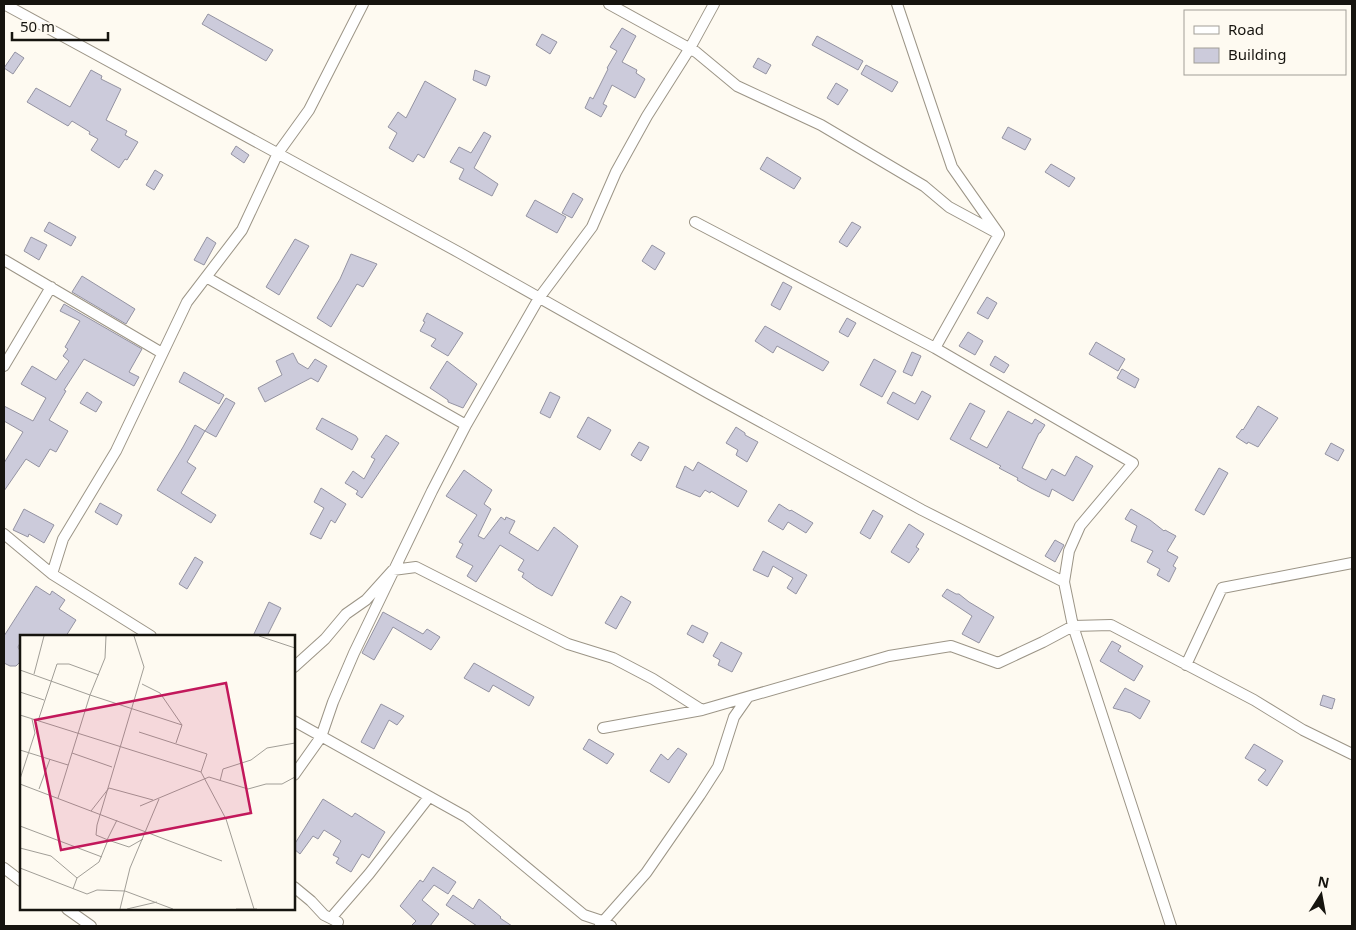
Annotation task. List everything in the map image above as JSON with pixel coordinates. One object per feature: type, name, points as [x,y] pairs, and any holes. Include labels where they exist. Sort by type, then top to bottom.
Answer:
[{"type":"street","points":[[4,4],[19,7],[708,394],[922,510],[1064,582]]},
{"type":"street","points":[[52,574],[63,539],[116,451],[187,302],[242,230],[278,153],[309,110],[363,4]]},
{"type":"street","points":[[609,4],[690,48],[737,86],[821,125],[924,186],[949,207],[999,234]]},
{"type":"street","points":[[295,774],[322,737],[340,686],[393,570],[466,425],[539,298],[592,227],[616,172],[714,4]]},
{"type":"street","points":[[896,4],[952,166],[999,234]]},
{"type":"street","points":[[695,222],[935,348],[1133,463],[1080,526],[1069,551],[1064,582],[1073,626],[1171,926]]},
{"type":"street","points":[[935,348],[999,234]]},
{"type":"street","points":[[4,260],[162,353]]},
{"type":"street","points":[[206,276],[466,425]]},
{"type":"street","points":[[4,366],[51,287]]},
{"type":"street","points":[[4,534],[52,574],[149,635]]},
{"type":"street","points":[[1186,665],[1222,588],[1352,563]]},
{"type":"street","points":[[295,666],[325,639],[346,614],[366,600],[393,570],[416,566],[568,644],[613,658],[653,679],[702,710]]},
{"type":"street","points":[[604,728],[702,710],[889,656],[950,646],[998,663],[1073,626],[1111,625],[1254,700],[1303,730],[1352,754]]},
{"type":"street","points":[[295,721],[466,817],[584,915],[604,924],[646,873],[718,767],[734,718],[748,697]]},
{"type":"street","points":[[295,888],[311,901],[324,916],[338,923],[369,874],[429,797]]},
{"type":"street","points":[[4,868],[20,880]]},
{"type":"street","points":[[68,910],[91,926]]},
{"type":"building","points":[[208,14],[273,50],[266,61],[202,24]]},
{"type":"building","points":[[622,28],[636,36],[622,62],[637,70],[636,73],[645,79],[635,98],[612,85],[603,104],[607,106],[601,117],[585,108],[590,97],[593,99],[617,51],[610,47]]},
{"type":"building","points":[[542,34],[557,42],[550,54],[536,45]]},
{"type":"building","points":[[817,36],[863,61],[858,70],[812,45]]},
{"type":"building","points":[[15,52],[24,58],[13,74],[4,68]]},
{"type":"building","points":[[758,58],[771,65],[766,74],[753,67]]},
{"type":"building","points":[[866,65],[898,82],[892,92],[861,74]]},
{"type":"building","points":[[91,70],[102,76],[101,79],[121,89],[106,120],[127,131],[125,135],[138,142],[127,160],[125,159],[119,168],[91,150],[98,139],[89,134],[90,132],[72,121],[68,126],[27,102],[36,88],[70,107]]},
{"type":"building","points":[[475,70],[490,76],[486,86],[473,80]]},
{"type":"building","points":[[425,81],[456,99],[424,158],[418,154],[413,162],[389,148],[397,133],[388,127],[398,112],[406,118]]},
{"type":"building","points":[[836,83],[848,90],[838,105],[827,98]]},
{"type":"building","points":[[1008,127],[1031,139],[1025,150],[1002,138]]},
{"type":"building","points":[[484,132],[491,136],[474,168],[498,184],[492,196],[459,179],[464,169],[450,162],[459,147],[471,153]]},
{"type":"building","points":[[236,146],[249,155],[244,163],[231,154]]},
{"type":"building","points":[[767,157],[801,178],[794,189],[760,169]]},
{"type":"building","points":[[1051,164],[1075,178],[1069,187],[1045,172]]},
{"type":"building","points":[[155,170],[163,175],[154,190],[146,185]]},
{"type":"building","points":[[573,193],[583,199],[572,218],[562,213]]},
{"type":"building","points":[[535,200],[566,217],[557,233],[526,216]]},
{"type":"building","points":[[49,222],[76,237],[71,246],[44,231]]},
{"type":"building","points":[[852,222],[861,227],[847,247],[839,242]]},
{"type":"building","points":[[31,237],[47,245],[39,260],[24,251]]},
{"type":"building","points":[[207,237],[216,243],[204,265],[194,260]]},
{"type":"building","points":[[295,239],[309,246],[279,295],[266,287]]},
{"type":"building","points":[[652,245],[665,253],[655,270],[642,261]]},
{"type":"building","points":[[351,254],[377,264],[363,287],[357,284],[331,327],[317,318],[340,279]]},
{"type":"building","points":[[82,276],[135,309],[126,324],[72,292]]},
{"type":"building","points":[[783,282],[792,287],[780,310],[771,305]]},
{"type":"building","points":[[987,297],[997,303],[988,319],[977,313]]},
{"type":"building","points":[[64,304],[142,349],[129,372],[139,377],[134,386],[84,359],[64,390],[66,391],[49,420],[68,431],[56,452],[50,449],[39,467],[26,459],[4,491],[4,463],[23,432],[4,421],[4,406],[33,421],[46,398],[21,384],[32,366],[56,380],[69,361],[63,356],[68,349],[65,347],[80,321],[60,311]]},
{"type":"building","points":[[427,313],[463,333],[448,356],[431,346],[436,339],[420,331]]},
{"type":"building","points":[[847,318],[856,323],[848,337],[839,332]]},
{"type":"building","points":[[765,326],[829,362],[823,371],[777,346],[773,353],[755,341]]},
{"type":"building","points":[[968,332],[983,341],[975,355],[959,346]]},
{"type":"building","points":[[1096,342],[1125,359],[1118,371],[1089,354]]},
{"type":"building","points":[[912,352],[921,356],[912,376],[903,372]]},
{"type":"building","points":[[293,353],[298,363],[308,369],[315,359],[327,366],[318,382],[311,378],[265,402],[258,388],[282,375],[276,361]]},
{"type":"building","points":[[995,356],[1009,365],[1004,373],[990,365]]},
{"type":"building","points":[[874,359],[896,371],[882,397],[860,385]]},
{"type":"building","points":[[447,361],[477,384],[463,408],[448,402],[448,400],[430,388]]},
{"type":"building","points":[[1122,369],[1139,379],[1135,388],[1117,378]]},
{"type":"building","points":[[184,372],[224,395],[219,404],[179,382]]},
{"type":"building","points":[[922,391],[931,396],[918,420],[887,403],[893,392],[915,404]]},
{"type":"building","points":[[87,392],[102,402],[96,412],[80,403]]},
{"type":"building","points":[[550,392],[560,397],[550,418],[540,413]]},
{"type":"building","points":[[226,398],[235,403],[216,437],[205,431]]},
{"type":"building","points":[[970,403],[985,411],[970,439],[987,448],[1008,411],[1032,424],[1035,419],[1045,425],[1039,433],[1022,468],[1046,480],[1052,469],[1065,476],[1076,456],[1093,466],[1073,501],[1052,489],[1049,497],[1031,488],[1017,480],[1018,478],[999,468],[1001,466],[950,439]]},
{"type":"building","points":[[1258,406],[1278,418],[1258,447],[1248,442],[1247,444],[1236,437],[1243,430]]},
{"type":"building","points":[[588,417],[611,430],[600,450],[577,437]]},
{"type":"building","points":[[322,418],[356,436],[358,439],[352,450],[316,429]]},
{"type":"building","points":[[195,425],[205,431],[187,462],[196,468],[181,493],[216,515],[211,523],[157,490]]},
{"type":"building","points":[[736,427],[745,435],[758,442],[747,462],[736,455],[738,450],[726,443]]},
{"type":"building","points":[[386,435],[399,443],[362,498],[356,494],[358,491],[345,483],[353,471],[364,479],[375,459],[371,457]]},
{"type":"building","points":[[639,442],[649,447],[641,461],[631,455]]},
{"type":"building","points":[[1331,443],[1344,450],[1338,461],[1325,454]]},
{"type":"building","points":[[698,462],[747,491],[738,507],[711,491],[710,493],[705,490],[700,497],[676,487],[685,466],[693,471]]},
{"type":"building","points":[[1219,468],[1228,473],[1204,515],[1195,510]]},
{"type":"building","points":[[464,470],[492,490],[484,504],[491,509],[478,536],[484,539],[501,517],[505,520],[506,517],[515,521],[509,533],[538,551],[554,527],[578,546],[552,596],[522,577],[524,573],[518,570],[524,560],[500,545],[476,582],[467,576],[473,566],[456,557],[463,544],[459,542],[477,515],[446,496]]},
{"type":"building","points":[[321,488],[346,504],[335,523],[331,520],[321,539],[310,534],[324,508],[314,502]]},
{"type":"building","points":[[100,503],[122,515],[117,525],[95,512]]},
{"type":"building","points":[[779,504],[813,523],[806,533],[788,522],[783,530],[768,521]]},
{"type":"building","points":[[24,509],[54,525],[44,543],[29,534],[28,537],[13,530]]},
{"type":"building","points":[[1131,509],[1164,531],[1176,536],[1167,551],[1178,557],[1173,566],[1176,568],[1169,582],[1157,575],[1160,569],[1147,562],[1153,551],[1131,541],[1137,526],[1125,519]]},
{"type":"building","points":[[873,510],[883,516],[870,539],[860,533]]},
{"type":"building","points":[[909,524],[924,534],[916,547],[919,549],[909,563],[891,552]]},
{"type":"building","points":[[1055,540],[1064,545],[1055,562],[1045,556]]},
{"type":"building","points":[[763,551],[807,575],[796,594],[787,588],[793,578],[773,566],[768,577],[753,570]]},
{"type":"building","points":[[195,557],[203,562],[187,589],[179,584]]},
{"type":"building","points":[[36,586],[50,595],[52,591],[65,600],[59,609],[76,620],[67,635],[20,635],[18,647],[20,662],[16,666],[4,663],[4,636]]},
{"type":"building","points":[[947,589],[959,594],[994,617],[979,643],[962,634],[972,616],[942,596]]},
{"type":"building","points":[[621,596],[631,602],[616,629],[605,623]]},
{"type":"building","points":[[269,602],[281,608],[268,635],[253,635]]},
{"type":"building","points":[[383,612],[423,634],[427,629],[440,637],[431,650],[393,627],[374,660],[362,653]]},
{"type":"building","points":[[692,625],[708,633],[703,643],[687,634]]},
{"type":"building","points":[[1112,641],[1121,646],[1118,651],[1143,666],[1134,681],[1100,661]]},
{"type":"building","points":[[721,642],[742,653],[732,672],[718,665],[720,660],[713,656]]},
{"type":"building","points":[[474,663],[534,697],[529,706],[493,685],[489,692],[464,678]]},
{"type":"building","points":[[1125,688],[1150,701],[1140,719],[1131,713],[1113,708]]},
{"type":"building","points":[[1323,695],[1335,699],[1332,709],[1320,705]]},
{"type":"building","points":[[381,704],[404,716],[397,725],[389,720],[374,749],[361,742]]},
{"type":"building","points":[[589,739],[614,754],[607,764],[583,749]]},
{"type":"building","points":[[1254,744],[1283,761],[1267,786],[1258,780],[1266,770],[1245,758]]},
{"type":"building","points":[[678,748],[687,754],[669,783],[650,771],[661,754],[668,760]]},
{"type":"building","points":[[323,799],[352,817],[355,813],[385,832],[369,858],[362,854],[351,872],[336,863],[339,858],[333,855],[341,841],[324,830],[318,839],[313,836],[300,854],[295,850],[295,843]]},
{"type":"building","points":[[433,867],[456,882],[448,894],[434,885],[422,900],[439,914],[430,926],[411,926],[416,921],[400,906],[420,880],[423,882]]},
{"type":"building","points":[[453,895],[473,909],[479,899],[512,926],[477,926],[446,905]]}]
